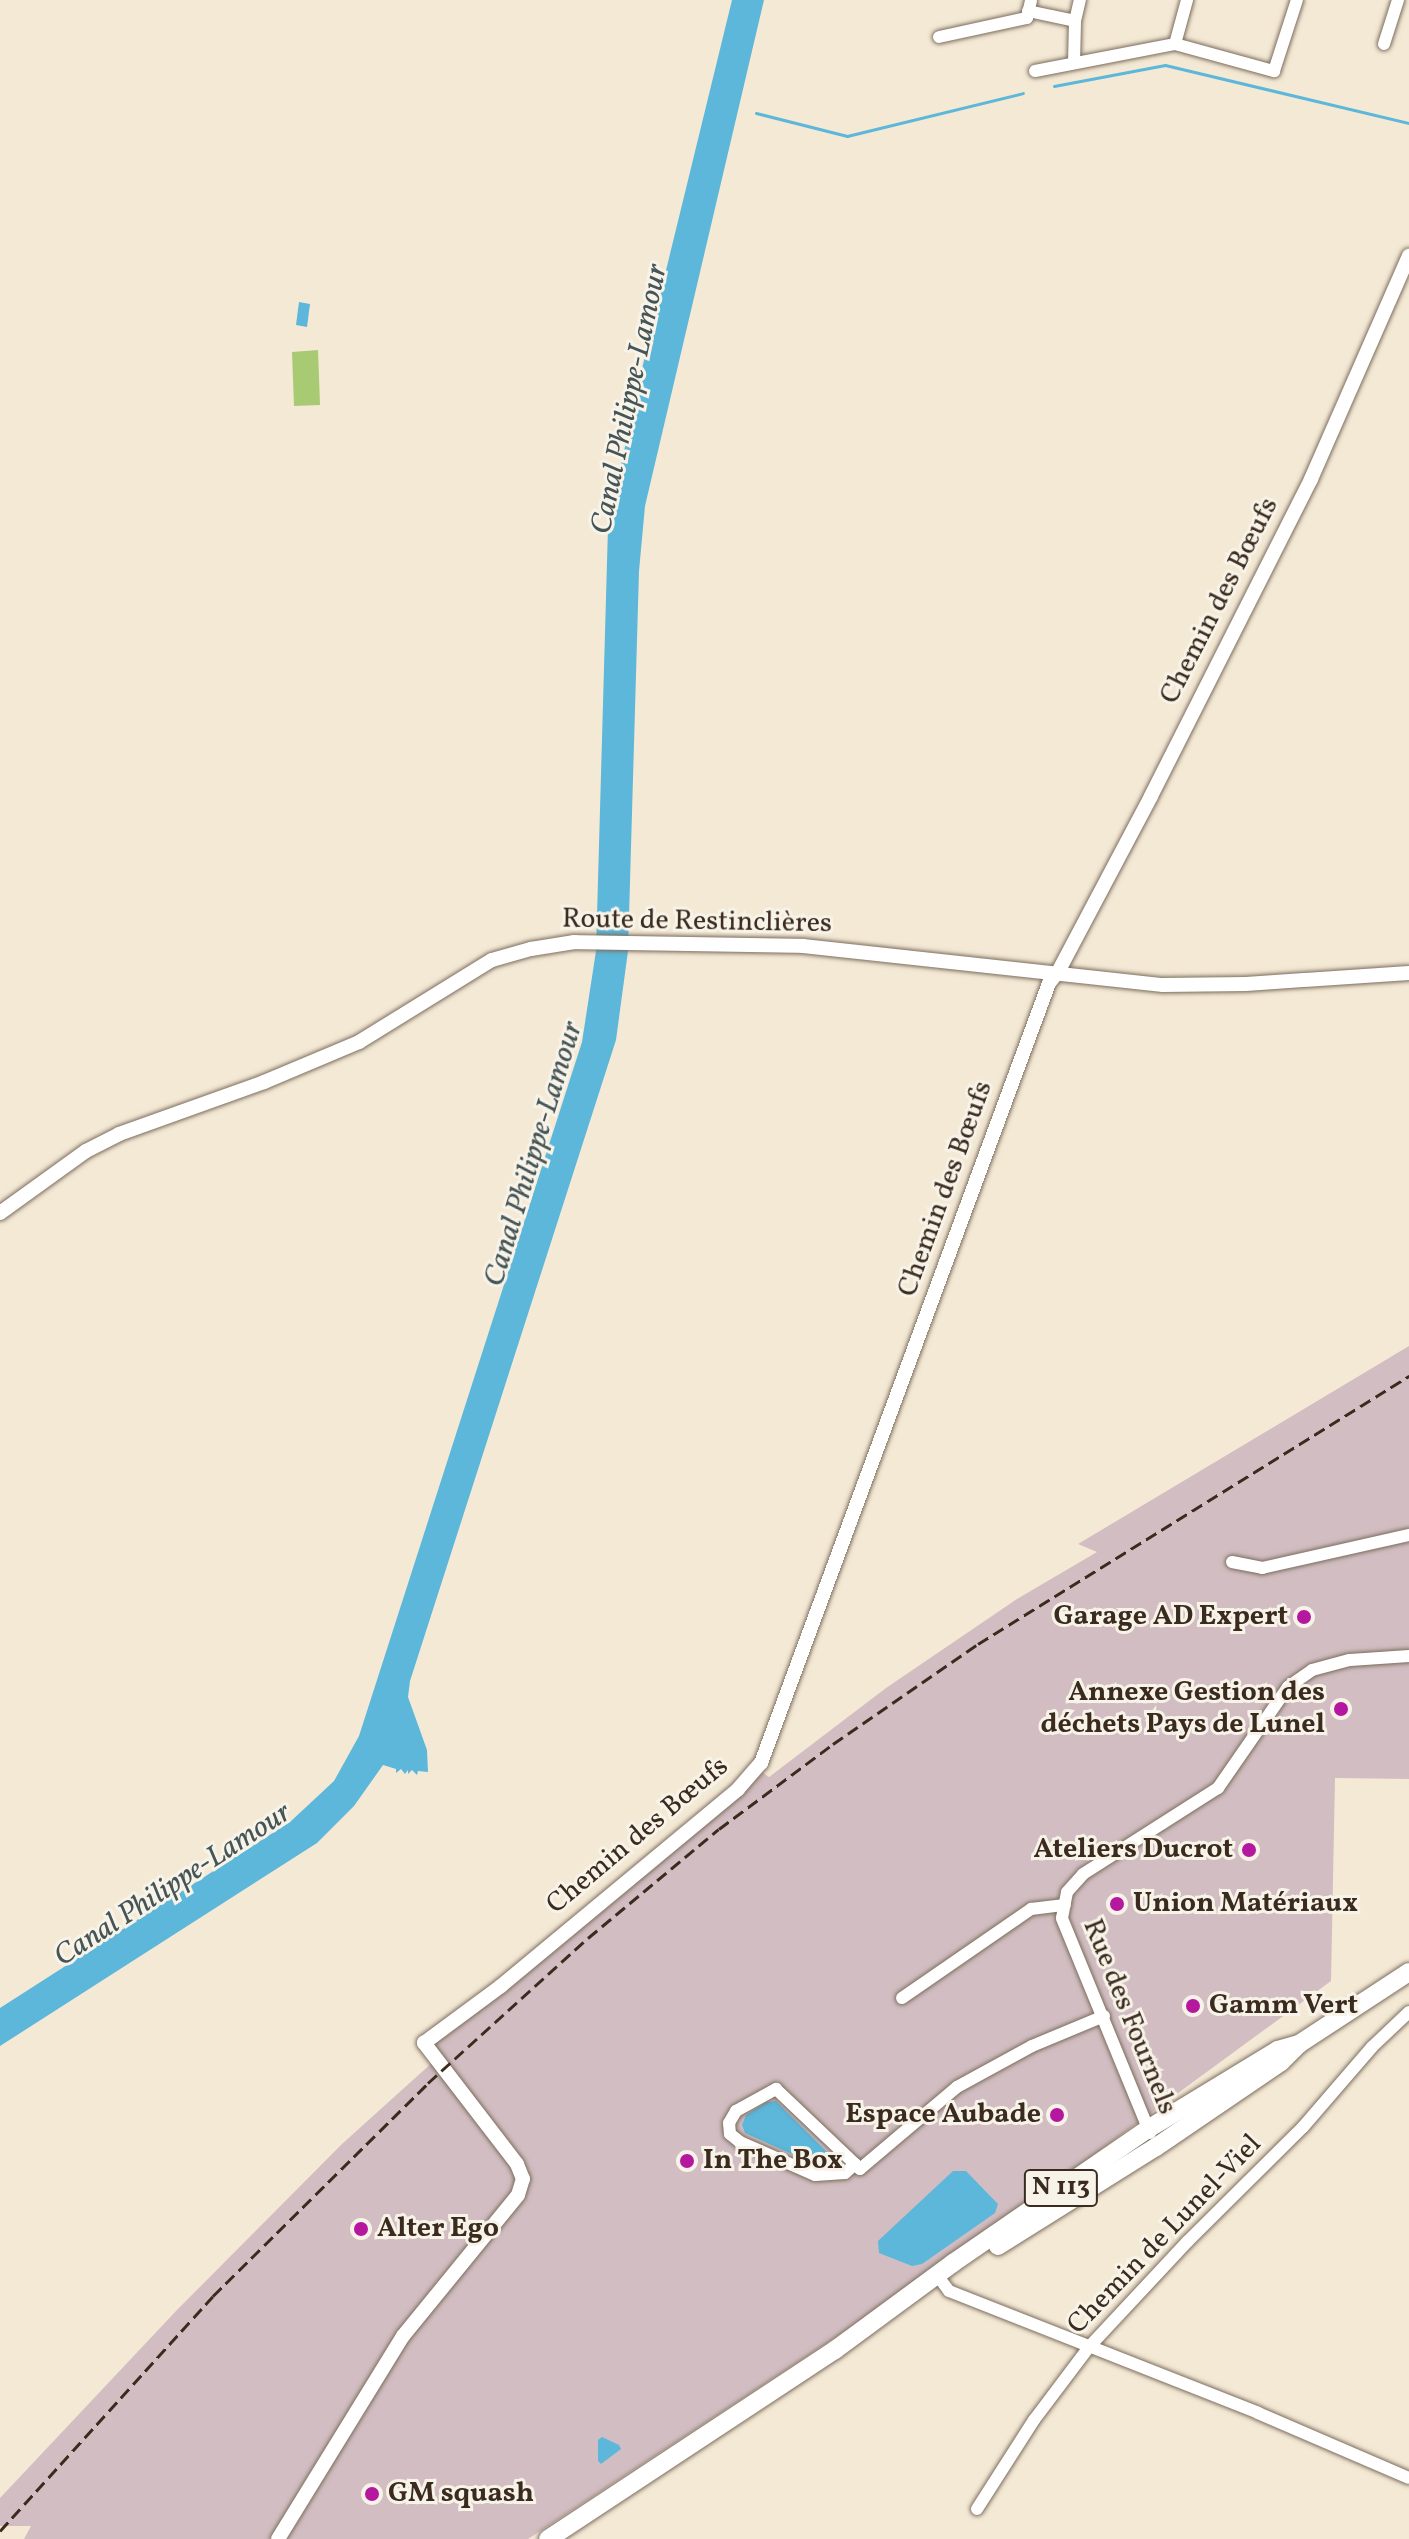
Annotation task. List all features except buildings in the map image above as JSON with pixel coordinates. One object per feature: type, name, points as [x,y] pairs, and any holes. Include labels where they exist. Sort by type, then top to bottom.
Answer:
[{"type":"main road","name":"N 113","points":[[548,2539],[835,2350],[953,2263],[1152,2138],[1281,2062],[1299,2044],[1409,1972]]},
{"type":"main road","name":"N 113","points":[[835,2350],[859,2341],[1152,2138]]},
{"type":"street","points":[[1074,63],[1075,21],[1080,0]]},
{"type":"street","points":[[1175,44],[1187,0]]},
{"type":"street","points":[[1035,71],[1175,44],[1274,71],[1297,0]]},
{"type":"street","points":[[1384,44],[1399,0],[1409,4]]},
{"type":"street","points":[[939,37],[1027,18],[1030,5],[1075,21]]},
{"type":"street","name":"Chemin des Bœufs","points":[[278,2539],[403,2336],[518,2195],[523,2179],[517,2164],[424,2043],[501,1986],[738,1789],[761,1763],[1049,983],[1058,972],[1311,479],[1409,256]]},
{"type":"street","name":"Route de Restinclières","points":[[0,1213],[86,1151],[119,1134],[264,1082],[359,1042],[492,960],[531,949],[635,942],[803,946],[1163,985],[1409,973]]},
{"type":"street","points":[[1232,1562],[1262,1568],[1409,1535]]},
{"type":"street","name":"Rue des Fournels","points":[[1152,2138],[1062,1918],[1067,1892],[1083,1874],[1218,1788],[1288,1687],[1312,1670],[1350,1660],[1409,1656]]},
{"type":"street","name":"Rue des Fournels","points":[[902,1998],[1031,1909],[1065,1905]]},
{"type":"street","name":"Chemin de Lunel-Viel","points":[[977,2509],[1034,2420],[1089,2347],[1187,2242],[1303,2127],[1372,2047],[1409,2012]]},
{"type":"street","points":[[855,2164],[845,2173],[815,2175],[740,2142],[730,2134],[729,2123],[736,2111],[776,2089],[855,2164],[860,2169],[957,2087],[1032,2046],[1104,2016]]},
{"type":"street","points":[[943,2283],[949,2291],[1409,2478]]},
{"type":"shaded area","points":[[1409,1346],[1409,1779],[1335,1778],[1331,1981],[920,2282],[528,2539],[24,2539],[31,2526],[0,2526],[0,2498],[176,2311],[342,2144],[434,2061],[434,2044],[762,1772],[769,1777],[886,1688],[1017,1599],[1097,1552],[1078,1544]]},
{"type":"green space","points":[[318,350],[320,405],[294,406],[292,352]]},
{"type":"water","points":[[732,0],[764,0],[645,506],[639,571],[628,951],[616,1040],[410,1681],[408,1697],[427,1750],[428,1772],[418,1771],[417,1775],[412,1770],[408,1774],[408,1770],[405,1774],[401,1769],[396,1773],[396,1769],[383,1765],[354,1806],[317,1843],[0,2046],[0,2008],[290,1822],[334,1781],[359,1736],[582,1042],[596,951],[608,527],[638,385]]},
{"type":"water","points":[[299,302],[310,304],[307,327],[296,325]]},
{"type":"water","points":[[776,2101],[827,2152],[826,2163],[816,2165],[745,2133],[742,2125],[746,2115],[767,2102]]},
{"type":"water","points":[[953,2171],[966,2171],[998,2204],[995,2213],[922,2264],[912,2266],[879,2253],[878,2241]]},
{"type":"water","points":[[602,2437],[621,2449],[601,2464],[598,2461],[598,2440]]},
{"type":"waterway","points":[[1054,86],[1165,65],[1409,123]]},
{"type":"waterway","points":[[756,113],[847,136],[1023,93]]},
{"type":"railway","points":[[0,2531],[213,2296],[428,2083],[588,1938],[719,1829],[833,1744],[978,1644],[1409,1376]]},
{"type":"place","name":"Garage AD Expert","points":[[1304,1617]]},
{"type":"place","name":"Annexe Gestion des déchets Pays de Lunel","points":[[1341,1709]]},
{"type":"place","name":"Ateliers Ducrot","points":[[1249,1850]]},
{"type":"place","name":"Union Matériaux","points":[[1117,1904]]},
{"type":"place","name":"Gamm Vert","points":[[1193,2006]]},
{"type":"place","name":"Espace Aubade","points":[[1057,2115]]},
{"type":"place","name":"In The Box","points":[[687,2161]]},
{"type":"place","name":"Alter Ego","points":[[361,2229]]},
{"type":"place","name":"GM squash","points":[[372,2494]]},
{"type":"water label","name":"Canal Philippe-Lamour","points":[[630,399]]},
{"type":"water label","name":"Canal Philippe-Lamour","points":[[534,1154]]},
{"type":"water label","name":"Canal Philippe-Lamour","points":[[173,1885]]}]
